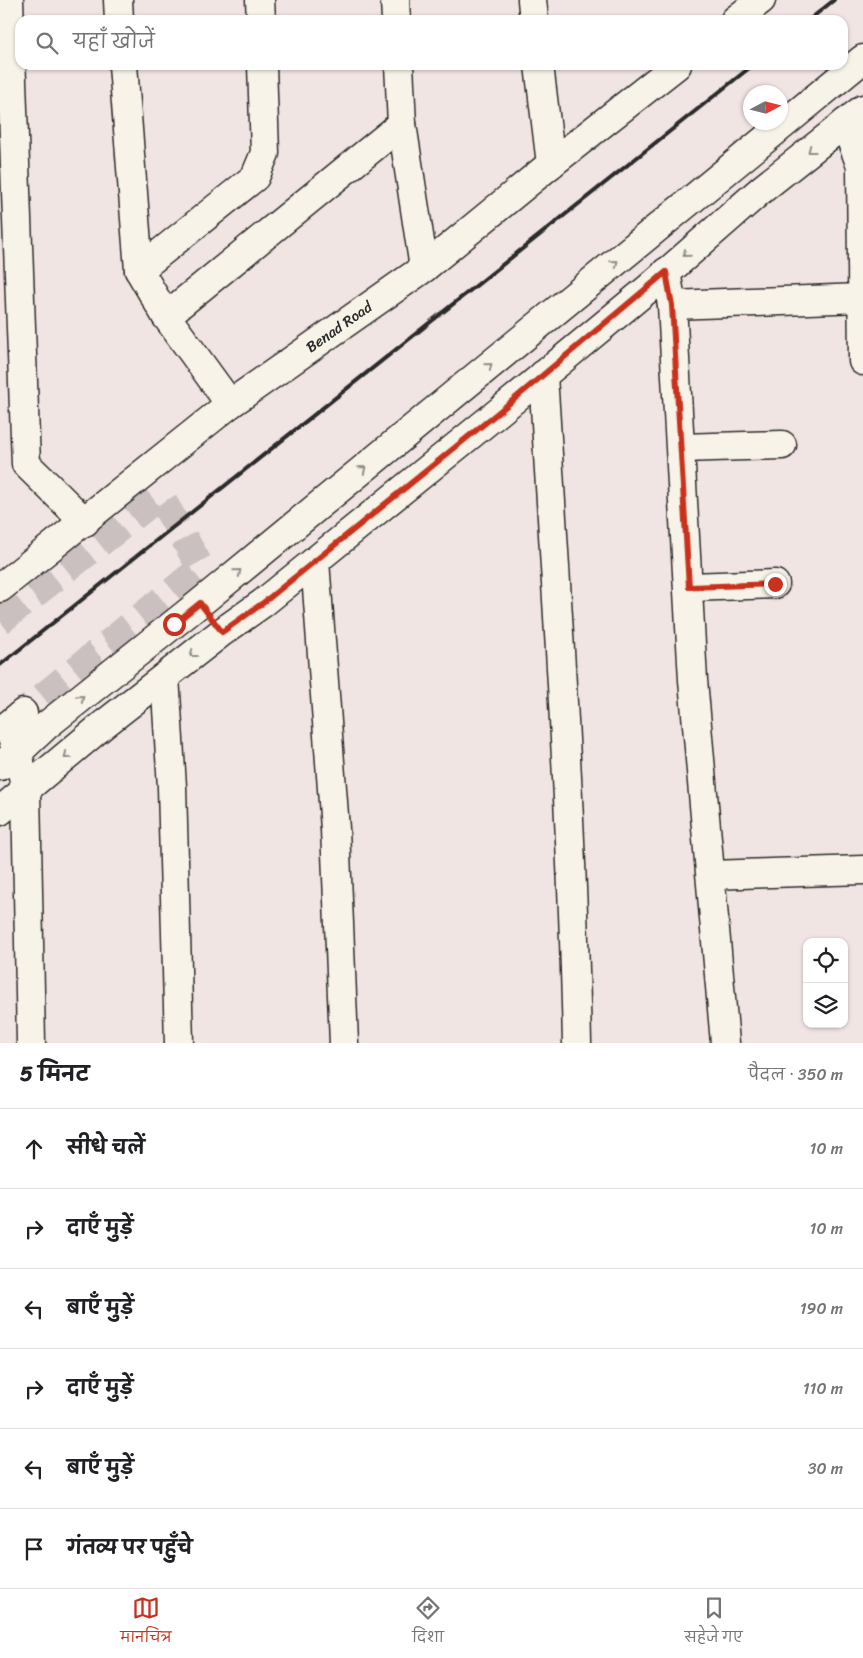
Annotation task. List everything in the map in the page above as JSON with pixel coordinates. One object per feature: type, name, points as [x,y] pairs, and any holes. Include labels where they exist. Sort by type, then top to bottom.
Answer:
[{"type":"street","points":[[9,0],[26,464],[85,522]]},
{"type":"street","points":[[118,0],[120,15]]},
{"type":"street","points":[[260,0],[261,15]]},
{"type":"street","points":[[395,0],[396,15]]},
{"type":"street","points":[[532,0],[534,15]]},
{"type":"street","points":[[9,759],[863,59]]},
{"type":"street","points":[[123,70],[139,270],[166,316],[230,404]]},
{"type":"street","points":[[139,270],[255,176],[266,153],[262,70]]},
{"type":"street","points":[[399,70],[402,124],[424,268]]},
{"type":"street","points":[[540,70],[550,164]]},
{"type":"street","name":"Benad Road","points":[[0,588],[85,522],[230,404],[424,268],[550,164],[671,70]]},
{"type":"street","points":[[0,811],[103,725],[315,561],[543,375],[761,190],[854,116]]},
{"type":"street","points":[[854,116],[861,166],[863,361]]},
{"type":"street","points":[[166,316],[402,124]]},
{"type":"street","points":[[666,272],[672,305],[693,680],[725,1043]]},
{"type":"street","points":[[672,305],[862,298]]},
{"type":"street","points":[[543,375],[560,637],[578,1043]]},
{"type":"street","points":[[681,448],[782,445]]},
{"type":"street","points":[[315,561],[335,829],[344,1043]]},
{"type":"street","points":[[689,587],[775,584]]},
{"type":"street","points":[[200,603],[222,632]]},
{"type":"street","points":[[165,677],[172,787],[179,1043]]},
{"type":"street","points":[[23,713],[7,726],[9,759],[26,791],[32,1043]]},
{"type":"street","points":[[711,875],[863,870]]},
{"type":"tunnel","points":[[0,621],[160,496],[201,568],[23,713]]},
{"type":"railway","points":[[815,15],[834,0]]},
{"type":"railway","points":[[0,665],[747,70]]},
{"type":"route","points":[[174,624],[200,603],[222,632],[263,603],[500,411],[666,272],[672,305],[689,587],[775,584]]}]
